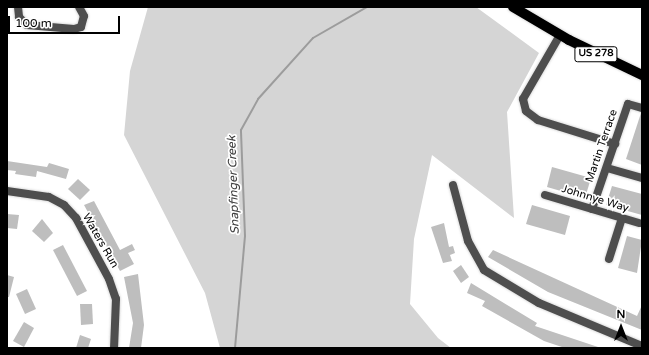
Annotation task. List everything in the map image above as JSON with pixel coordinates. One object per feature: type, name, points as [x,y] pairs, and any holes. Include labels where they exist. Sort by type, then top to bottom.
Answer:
[{"type":"main road","name":"US 278","points":[[519,9],[560,35],[642,75]]},
{"type":"street","points":[[18,7],[19,17],[27,25],[74,29],[81,27],[84,16],[79,7]]},
{"type":"street","points":[[560,35],[523,99],[526,111],[538,120],[615,144]]},
{"type":"street","name":"Martin Terrace","points":[[592,209],[628,104],[642,108]]},
{"type":"street","points":[[607,168],[642,178]]},
{"type":"street","points":[[453,184],[468,241],[484,270],[539,303],[642,346]]},
{"type":"street","name":"Waters Run","points":[[7,191],[49,198],[64,205],[76,218],[109,278],[116,299],[114,348]]},
{"type":"street","name":"Johnnye Way","points":[[545,196],[638,223]]},
{"type":"street","points":[[609,259],[622,218]]},
{"type":"shaded area","points":[[148,7],[476,7],[539,53],[507,112],[514,218],[432,155],[414,239],[410,304],[438,338],[451,348],[220,348],[205,293],[124,135],[130,71]]},
{"type":"building","points":[[642,113],[642,165],[626,159]]},
{"type":"building","points":[[7,161],[47,167],[49,163],[69,169],[66,179],[37,171],[36,177],[15,174],[16,171],[7,170]]},
{"type":"building","points":[[552,167],[591,178],[585,198],[547,187]]},
{"type":"building","points":[[78,179],[90,190],[80,200],[68,189]]},
{"type":"building","points":[[612,186],[642,194],[642,215],[606,205]]},
{"type":"building","points":[[94,201],[120,250],[132,244],[135,250],[128,253],[134,264],[120,271],[84,205]]},
{"type":"building","points":[[532,205],[570,216],[565,235],[526,224]]},
{"type":"building","points":[[7,214],[19,215],[17,229],[7,228]]},
{"type":"building","points":[[42,219],[53,233],[44,242],[32,231]]},
{"type":"building","points":[[444,223],[449,247],[453,246],[455,253],[450,255],[452,261],[443,263],[431,227]]},
{"type":"building","points":[[627,236],[642,240],[637,273],[618,268]]},
{"type":"building","points":[[63,245],[87,291],[77,296],[53,250]]},
{"type":"building","points":[[493,250],[637,316],[642,305],[642,330],[548,292],[488,257]]},
{"type":"building","points":[[461,265],[469,277],[461,283],[453,271]]},
{"type":"building","points":[[138,274],[144,325],[141,348],[129,348],[133,323],[124,277]]},
{"type":"building","points":[[7,275],[14,277],[9,297],[7,297]]},
{"type":"building","points":[[471,283],[537,323],[535,326],[601,348],[565,348],[544,341],[482,306],[485,301],[467,293]]},
{"type":"building","points":[[27,289],[36,309],[25,314],[16,294]]},
{"type":"building","points":[[80,304],[92,304],[93,324],[81,325]]},
{"type":"building","points":[[24,322],[34,328],[24,347],[13,341]]},
{"type":"building","points":[[80,335],[91,339],[88,348],[76,348]]},
{"type":"waterway","name":"Snapfinger Creek","points":[[235,348],[245,236],[241,130],[258,99],[313,38],[367,7]]}]
